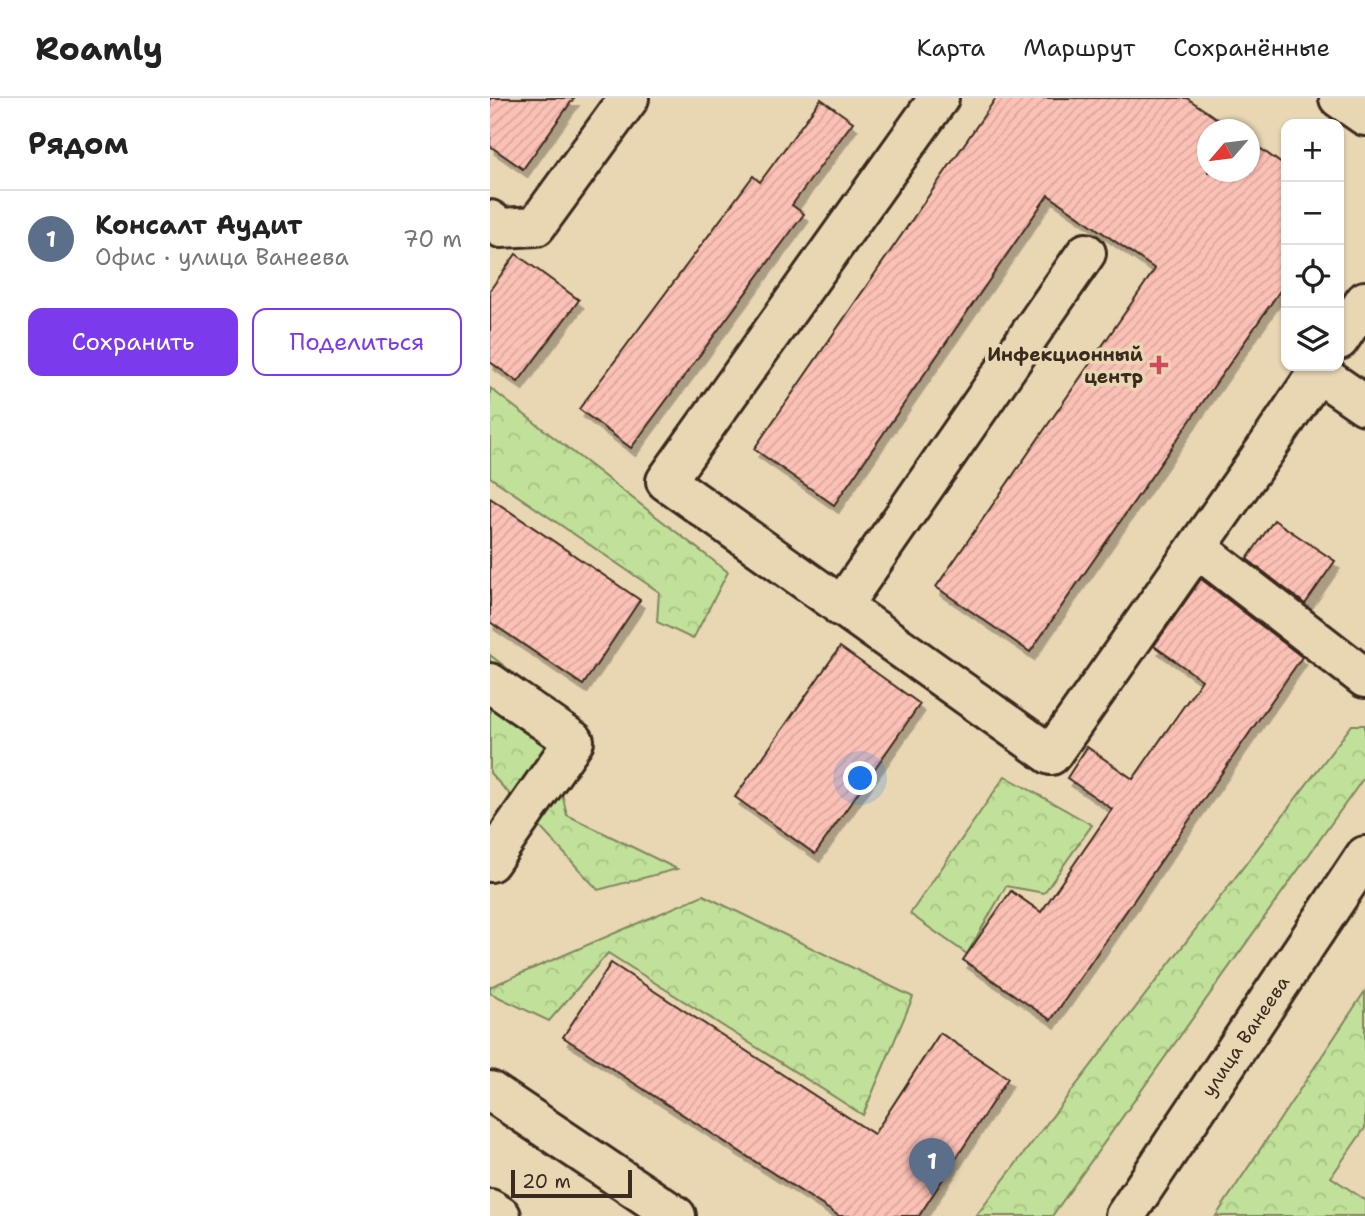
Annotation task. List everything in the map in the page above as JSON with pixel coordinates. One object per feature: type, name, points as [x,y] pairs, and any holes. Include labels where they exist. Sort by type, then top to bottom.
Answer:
[{"type":"main road","points":[[490,220],[501,228],[536,226],[629,98]]},
{"type":"main road","points":[[939,98],[666,481],[841,607],[1051,755],[1319,371]]},
{"type":"main road","points":[[1339,98],[1365,116]]},
{"type":"main road","points":[[841,607],[1086,253]]},
{"type":"main road","points":[[1344,332],[1365,301]]},
{"type":"main road","points":[[1322,371],[1365,405]]},
{"type":"main road","points":[[1197,548],[1365,678]]},
{"type":"main road","points":[[490,683],[574,741],[490,862]]},
{"type":"main road","name":"улица Ванеева","points":[[1125,1216],[1365,856]]},
{"type":"main road","points":[[490,1091],[676,1216]]},
{"type":"main road","points":[[490,1209],[501,1216]]},
{"type":"green space","points":[[490,388],[728,572],[693,639],[657,622],[659,592],[490,477]]},
{"type":"green space","points":[[490,655],[538,692],[567,815],[677,869],[598,890],[490,773]]},
{"type":"green space","points":[[1352,725],[1365,725],[1365,776],[1052,1216],[976,1216]]},
{"type":"green space","points":[[1005,776],[1092,825],[1044,893],[1006,886],[967,954],[910,914]]},
{"type":"green space","points":[[703,895],[913,997],[863,1115],[608,953],[549,1021],[490,993],[490,987]]},
{"type":"green space","points":[[1365,991],[1365,1128],[1331,1177],[1365,1200],[1365,1216],[1216,1216]]},
{"type":"building","points":[[490,98],[574,98],[523,169],[490,146]]},
{"type":"building","name":"Инфекционный центр","points":[[996,98],[1187,98],[1217,119],[1197,119],[1197,182],[1260,182],[1260,148],[1281,163],[1281,289],[1030,652],[936,587],[1155,269],[1048,195],[834,505],[754,449]]},
{"type":"building","points":[[821,99],[853,122],[792,205],[804,214],[631,448],[579,409],[753,176],[760,182]]},
{"type":"building","points":[[516,254],[579,300],[518,382],[490,362],[490,290]]},
{"type":"building","points":[[490,498],[640,600],[583,685],[490,622]]},
{"type":"building","points":[[1274,520],[1335,561],[1305,604],[1247,559]]},
{"type":"building","points":[[1201,579],[1302,657],[1051,1020],[963,960],[1011,891],[1041,912],[1112,809],[1067,778],[1087,747],[1133,779],[1202,680],[1154,646]]},
{"type":"building","points":[[840,647],[920,704],[815,854],[735,797]]},
{"type":"building","points":[[611,963],[874,1134],[940,1033],[1008,1078],[919,1216],[839,1216],[563,1037]]},
{"type":"place","name":"Инфекционный центр","points":[[1159,365]]},
{"type":"place","name":"Консалт Аудит","points":[[932,1196]]}]
